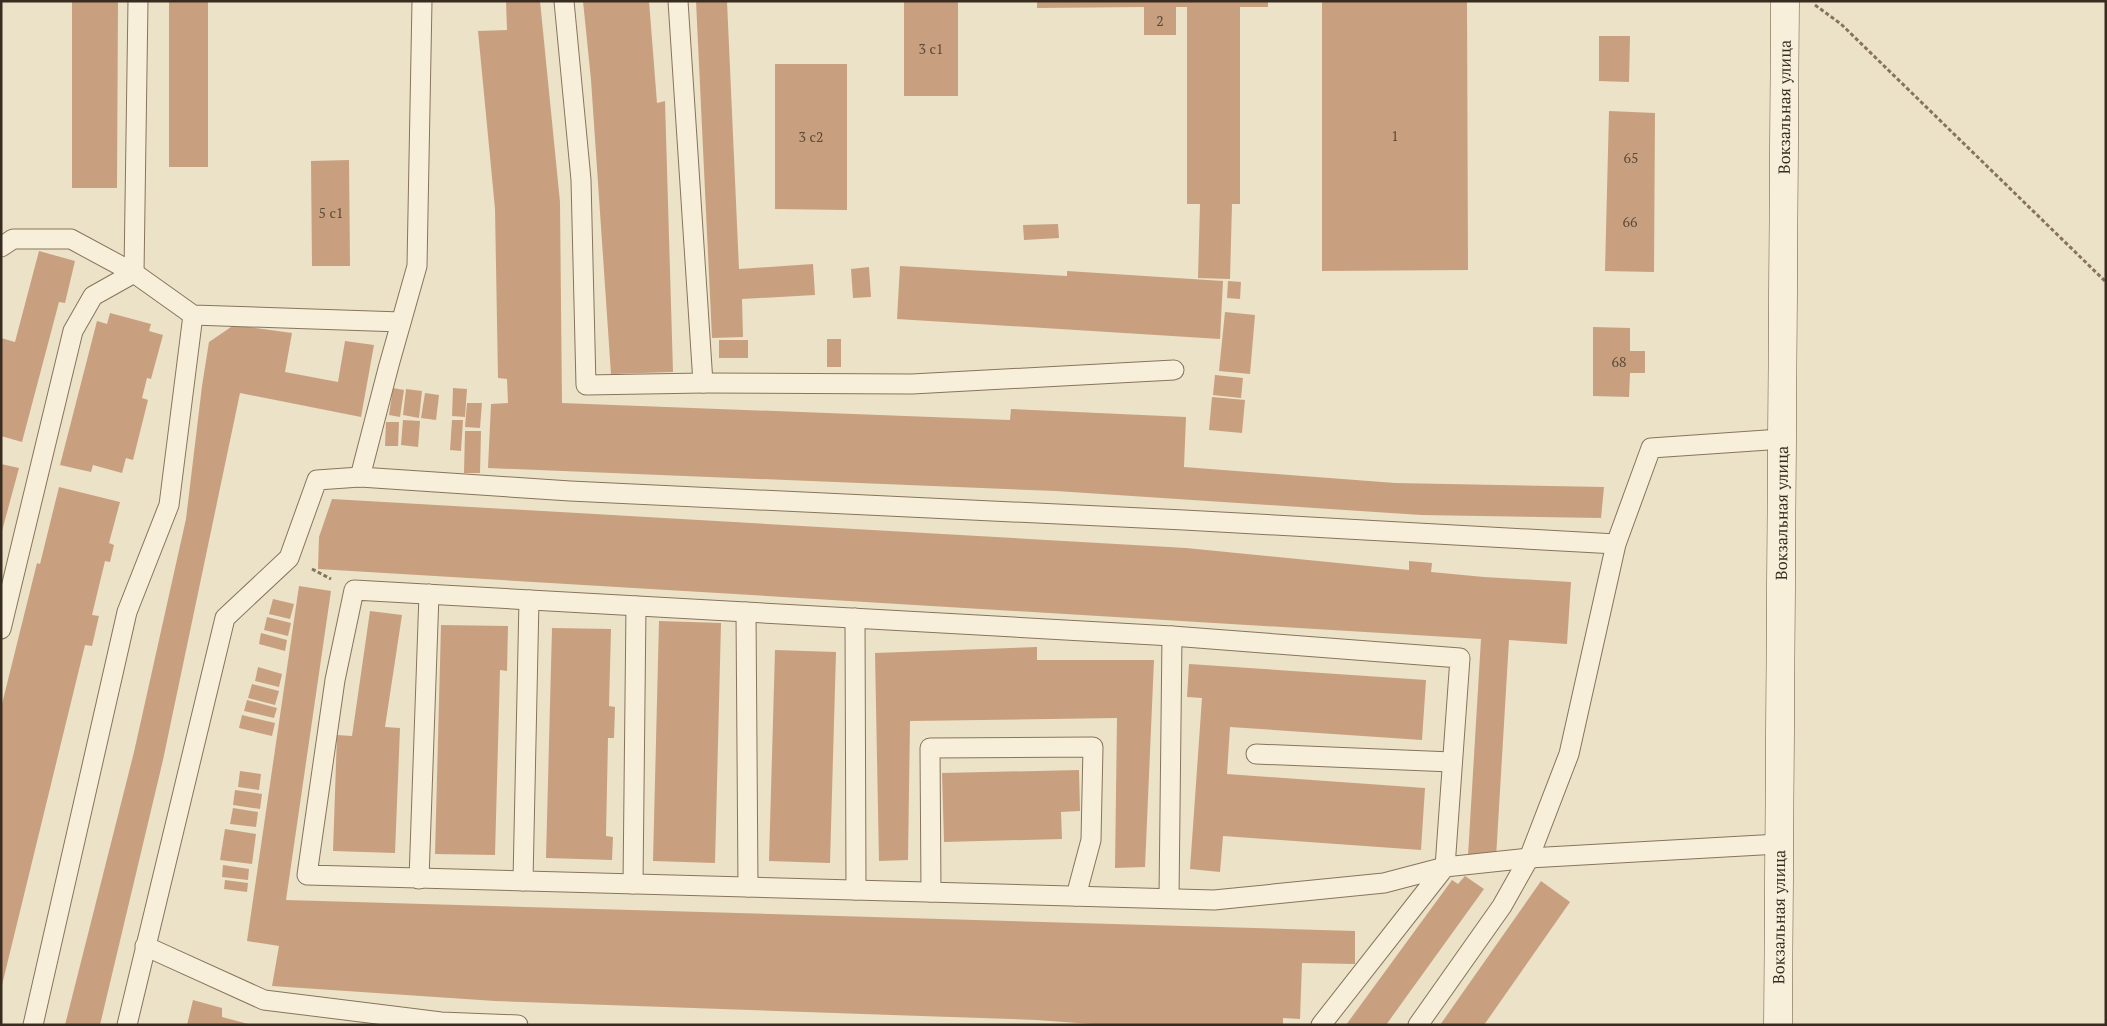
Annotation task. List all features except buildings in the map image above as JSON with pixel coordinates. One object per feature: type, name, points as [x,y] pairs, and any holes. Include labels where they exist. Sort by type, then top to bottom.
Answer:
[{"type":"main road","name":"Вокзальная улица","points":[[1778,1025],[1785,1]]},
{"type":"lane","points":[[134,273],[138,1]]},
{"type":"lane","points":[[360,477],[417,266],[422,1]]},
{"type":"lane","points":[[564,1],[580,180],[586,385],[703,383],[912,384],[1174,370]]},
{"type":"lane","points":[[678,1],[703,383]]},
{"type":"lane","points":[[1,247],[13,239],[71,239],[134,273],[193,316],[401,322]]},
{"type":"lane","points":[[1,629],[73,331],[93,296],[134,273]]},
{"type":"lane","points":[[33,1025],[127,612],[170,505],[193,316]]},
{"type":"lane","points":[[1418,1025],[1502,906],[1529,858],[1568,754],[1616,544],[1651,448],[1782,439]]},
{"type":"lane","points":[[127,1025],[225,618],[289,558],[317,480],[360,477],[570,490],[1184,520],[1616,544]]},
{"type":"lane","points":[[1321,1025],[1445,866],[1460,658],[1172,636],[354,590],[335,680],[307,876],[1214,900],[1384,884],[1445,866],[1529,858],[1779,844]]},
{"type":"lane","points":[[419,879],[429,594]]},
{"type":"lane","points":[[523,881],[529,600]]},
{"type":"lane","points":[[633,884],[636,606]]},
{"type":"lane","points":[[746,612],[748,887]]},
{"type":"lane","points":[[855,618],[856,890]]},
{"type":"lane","points":[[1169,898],[1172,636]]},
{"type":"lane","points":[[931,892],[930,748],[1093,747],[1091,840],[1076,896]]},
{"type":"lane","points":[[1256,754],[1452,762]]},
{"type":"lane","points":[[145,946],[264,1000],[441,1022],[518,1025]]},
{"type":"path","points":[[1811,1],[1841,24],[2106,282]]},
{"type":"path","points":[[289,558],[354,590]]}]
